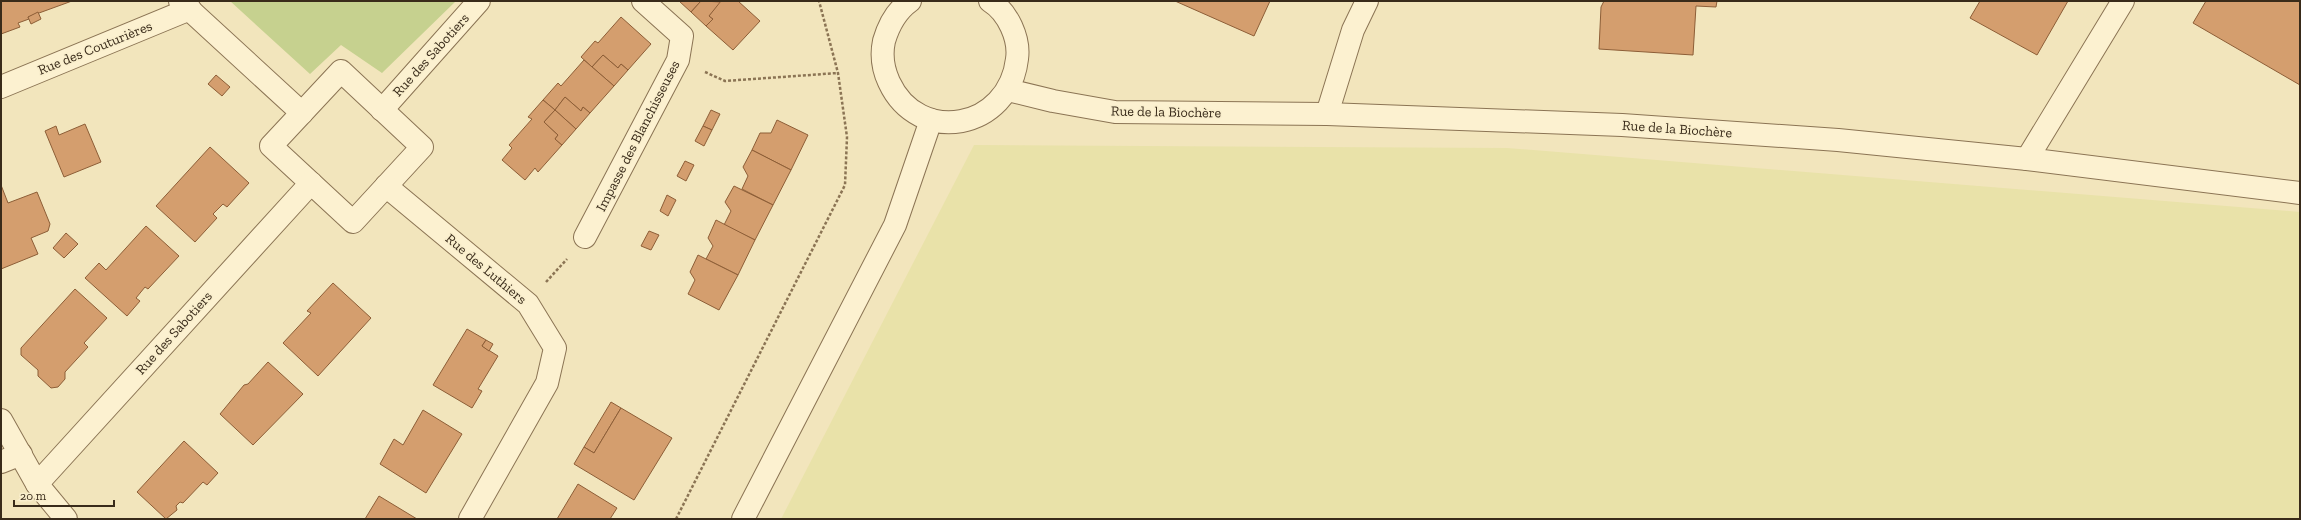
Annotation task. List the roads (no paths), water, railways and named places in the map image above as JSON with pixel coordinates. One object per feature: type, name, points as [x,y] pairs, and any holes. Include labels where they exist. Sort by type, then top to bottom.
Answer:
[{"type":"street","name":"Rue des Sabotiers","points":[[382,110],[479,1]]},
{"type":"street","name":"Impasse des Blanchisseuses","points":[[585,237],[678,60],[682,36],[643,1]]},
{"type":"street","points":[[1327,114],[1352,30],[1367,1]]},
{"type":"street","points":[[2027,159],[2123,1]]},
{"type":"street","points":[[901,3],[888,27],[882,50],[884,73],[894,94],[910,110],[931,120],[953,123],[975,118],[994,107],[1008,90],[1015,72],[1018,53],[1015,35],[1006,18],[993,2]]},
{"type":"street","name":"Rue des Couturières","points":[[1,87],[185,5],[302,113]]},
{"type":"street","points":[[341,71],[382,110],[422,147],[352,222],[271,146],[341,71]]},
{"type":"street","name":"Rue de la Biochère","points":[[1008,90],[1053,101],[1115,112],[1327,114],[1622,125],[1838,140],[2027,159],[2300,193]]},
{"type":"street","points":[[744,519],[895,224],[931,120]]},
{"type":"street","name":"Rue des Sabotiers","points":[[37,484],[311,183]]},
{"type":"street","name":"Rue des Luthiers","points":[[386,186],[528,304],[555,348],[548,383],[470,519]]},
{"type":"street","points":[[1,420],[37,484],[66,519]]},
{"type":"street","points":[[1,462],[21,454]]}]
